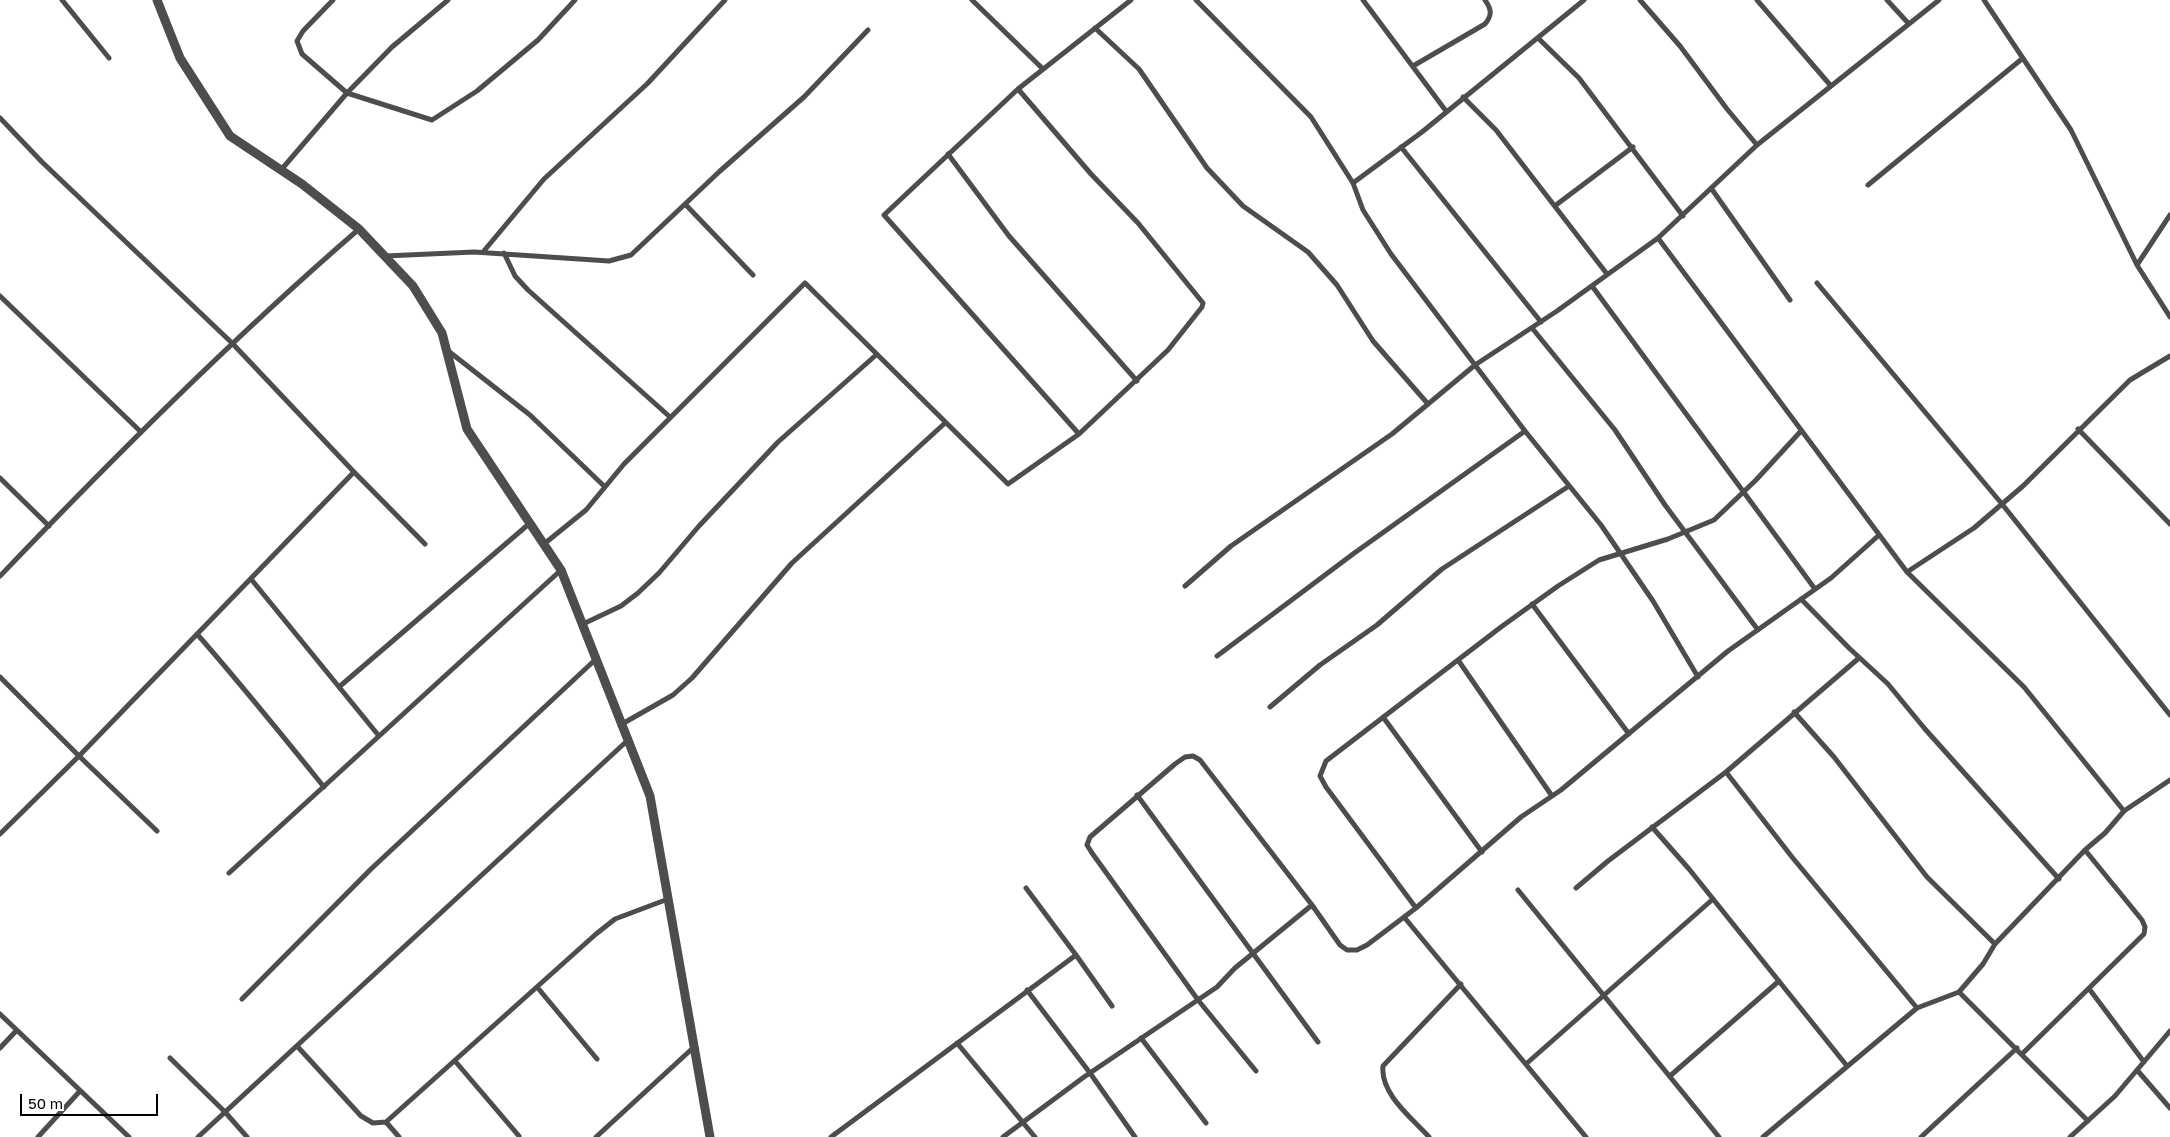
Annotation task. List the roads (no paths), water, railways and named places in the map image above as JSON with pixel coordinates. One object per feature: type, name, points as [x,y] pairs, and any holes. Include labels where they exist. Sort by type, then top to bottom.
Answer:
[{"type":"street","points":[[62,0],[109,58]]},
{"type":"street","points":[[157,0],[180,58],[230,136],[281,170],[359,229],[413,286],[442,333],[467,429],[561,570],[650,796],[710,1137]]},
{"type":"street","points":[[333,0],[303,30],[297,42],[302,54],[348,93],[432,120],[477,90],[538,40],[575,0]]},
{"type":"street","points":[[281,170],[348,93],[392,47],[448,0]]},
{"type":"street","points":[[483,252],[544,180],[647,84],[725,0]]},
{"type":"street","points":[[972,0],[1043,69]]},
{"type":"street","points":[[1079,434],[884,215],[1018,89],[1131,0]]},
{"type":"street","points":[[1196,0],[1311,117],[1353,183],[1363,210],[1391,254],[1620,553],[1653,601],[1698,677]]},
{"type":"street","points":[[1363,0],[1446,111]]},
{"type":"street","points":[[1413,66],[1484,24],[1490,17],[1491,9],[1485,0]]},
{"type":"street","points":[[1353,183],[1401,147],[1584,0]]},
{"type":"street","points":[[1640,0],[1680,46],[1727,109],[1758,145]]},
{"type":"street","points":[[1757,0],[1831,86]]},
{"type":"street","points":[[1887,0],[1909,24]]},
{"type":"street","points":[[1185,586],[1230,546],[1392,434],[1475,365],[1532,328],[1658,238],[1758,145],[1939,0]]},
{"type":"street","points":[[1984,0],[2071,130],[2137,265],[2170,317]]},
{"type":"street","points":[[1095,28],[1139,69],[1207,168],[1244,206],[1308,252],[1320,265],[1337,285],[1373,341],[1428,404]]},
{"type":"street","points":[[385,256],[483,252],[609,261],[631,255],[684,204],[804,97],[868,30]]},
{"type":"street","points":[[1538,38],[1579,78],[1633,147],[1683,216]]},
{"type":"street","points":[[1868,185],[2023,58]]},
{"type":"street","points":[[544,544],[586,510],[670,417],[805,283],[1008,484],[1079,434],[1136,381],[1168,350],[1202,307],[1203,303],[1138,223],[1091,174],[1018,89]]},
{"type":"street","points":[[1463,97],[1496,130],[1556,205],[1607,274]]},
{"type":"street","points":[[0,118],[42,162],[232,343],[425,544]]},
{"type":"street","points":[[1401,147],[1540,322]]},
{"type":"street","points":[[1556,205],[1633,147]]},
{"type":"street","points":[[948,154],[1009,236],[1136,381]]},
{"type":"street","points":[[1711,188],[1790,300]]},
{"type":"street","points":[[684,204],[753,275]]},
{"type":"street","points":[[2137,265],[2170,215]]},
{"type":"street","points":[[0,576],[141,432],[232,343],[359,229]]},
{"type":"street","points":[[1658,238],[1801,431],[1815,445],[1878,536],[1907,572],[2024,687],[2124,811]]},
{"type":"street","points":[[504,253],[515,276],[528,290],[670,417]]},
{"type":"street","points":[[1817,283],[2002,504],[2170,715]]},
{"type":"street","points":[[1592,286],[1742,493],[1815,589]]},
{"type":"street","points":[[0,296],[141,432]]},
{"type":"street","points":[[1532,328],[1616,430],[1686,532],[1758,630]]},
{"type":"street","points":[[446,349],[530,415],[605,487]]},
{"type":"street","points":[[582,624],[621,606],[638,593],[659,573],[699,526],[778,442],[876,355]]},
{"type":"street","points":[[1907,572],[1925,558],[1974,528],[2002,504],[2130,380],[2170,356]]},
{"type":"street","points":[[622,724],[673,695],[692,678],[792,563],[945,423]]},
{"type":"street","points":[[2078,429],[2170,524]]},
{"type":"street","points":[[1217,656],[1353,554],[1525,431]]},
{"type":"street","points":[[1416,908],[1320,776],[1326,761],[1532,604],[1599,560],[1686,532],[1714,520],[1801,431]]},
{"type":"street","points":[[0,834],[79,756],[354,472]]},
{"type":"street","points":[[0,478],[49,526]]},
{"type":"street","points":[[1270,707],[1320,665],[1377,625],[1442,569],[1569,486]]},
{"type":"street","points":[[339,687],[530,523]]},
{"type":"street","points":[[1256,1071],[1198,1000],[1088,845],[1090,837],[1137,796],[1185,756],[1193,756],[1200,760],[1312,905],[1340,945],[1347,950],[1357,950],[1367,945],[1416,908],[1521,817],[1552,796],[1758,630],[1831,578],[1878,536]]},
{"type":"street","points":[[229,873],[561,570]]},
{"type":"street","points":[[251,578],[379,736]]},
{"type":"street","points":[[1801,599],[1859,658],[1888,684],[2059,879]]},
{"type":"street","points":[[1532,604],[1629,734]]},
{"type":"street","points":[[197,634],[250,695],[275,730],[324,787]]},
{"type":"street","points":[[1576,888],[1652,827],[1726,772],[1859,658]]},
{"type":"street","points":[[242,999],[371,869],[596,659]]},
{"type":"street","points":[[1458,660],[1552,796]]},
{"type":"street","points":[[0,677],[157,832]]},
{"type":"street","points":[[1794,712],[1846,772],[1927,877],[1994,944]]},
{"type":"street","points":[[1383,717],[1482,852]]},
{"type":"street","points":[[198,1137],[628,740]]},
{"type":"street","points":[[1726,772],[1792,857],[1917,1008]]},
{"type":"street","points":[[1763,1137],[1917,1008],[1959,992],[1983,964],[1994,944],[2085,850],[2105,833],[2124,811],[2170,781]]},
{"type":"street","points":[[1137,796],[1318,1042]]},
{"type":"street","points":[[1652,827],[1847,1066]]},
{"type":"street","points":[[2022,1054],[2090,990],[2144,934],[2145,927],[2085,850]]},
{"type":"street","points":[[1026,888],[1112,1006]]},
{"type":"street","points":[[1518,890],[1605,994],[1719,1137]]},
{"type":"street","points":[[296,1046],[362,1116],[373,1123],[386,1122],[615,919],[668,899]]},
{"type":"street","points":[[1526,1064],[1712,899]]},
{"type":"street","points":[[1004,1137],[1090,1073],[1217,986],[1312,905]]},
{"type":"street","points":[[1404,916],[1586,1137]]},
{"type":"street","points":[[831,1137],[1076,955]]},
{"type":"street","points":[[1670,1076],[1779,981]]},
{"type":"street","points":[[1429,1137],[1386,1089],[1382,1076],[1383,1066],[1461,984]]},
{"type":"street","points":[[537,987],[597,1059]]},
{"type":"street","points":[[1027,990],[1090,1073],[1135,1137]]},
{"type":"street","points":[[2090,990],[2144,1062]]},
{"type":"street","points":[[1959,992],[2088,1120]]},
{"type":"street","points":[[0,1014],[129,1137]]},
{"type":"street","points":[[0,1048],[16,1031]]},
{"type":"street","points":[[2070,1137],[2115,1096],[2170,1031]]},
{"type":"street","points":[[1141,1038],[1206,1123]]},
{"type":"street","points":[[957,1042],[1035,1137]]},
{"type":"street","points":[[596,1137],[694,1046]]},
{"type":"street","points":[[1921,1137],[2017,1048]]},
{"type":"street","points":[[170,1058],[225,1112],[247,1137]]},
{"type":"street","points":[[455,1061],[518,1136]]},
{"type":"street","points":[[2137,1070],[2170,1108]]},
{"type":"street","points":[[38,1137],[80,1091]]},
{"type":"street","points":[[386,1122],[398,1137]]}]
